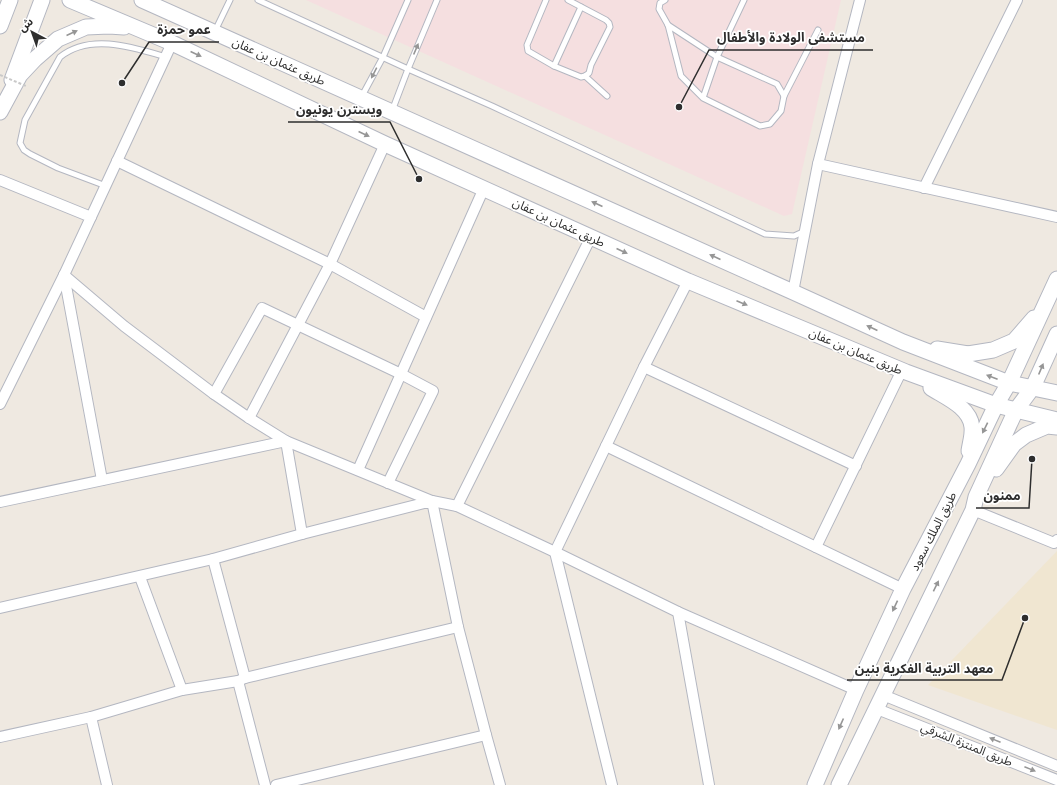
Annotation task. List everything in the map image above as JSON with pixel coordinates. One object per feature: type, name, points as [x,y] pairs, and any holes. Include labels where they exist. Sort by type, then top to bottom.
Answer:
[{"type":"main road","points":[[0,26],[10,0]]},
{"type":"main road","points":[[0,112],[42,0]]},
{"type":"main road","name":"طريق عثمان بن عفان","points":[[70,0],[172,43],[385,144],[688,280],[904,371],[996,405],[1057,420]]},
{"type":"main road","name":"طريق عثمان بن عفان","points":[[142,0],[157,4],[215,32],[903,342],[1009,384],[1033,387],[1057,393]]},
{"type":"main road","points":[[0,112],[20,75],[35,59],[58,39],[86,26],[138,28]]},
{"type":"main road","name":"طريق الملك سعود","points":[[814,785],[903,589],[968,464],[996,405],[1009,384],[1057,279]]},
{"type":"main road","points":[[903,342],[968,354],[993,350],[1014,341],[1046,305]]},
{"type":"main road","name":"طريق الملك سعود","points":[[839,785],[975,504],[1016,410],[1033,387],[1057,334]]},
{"type":"main road","points":[[904,371],[959,406],[968,414],[972,426],[968,464]]},
{"type":"main road","points":[[975,504],[1014,444],[1026,435],[1047,426],[1057,427]]},
{"type":"street","points":[[793,292],[818,164],[860,0]]},
{"type":"street","points":[[924,188],[1018,0]]},
{"type":"street","points":[[0,404],[64,275],[172,43]]},
{"type":"street","points":[[249,418],[330,264],[385,144]]},
{"type":"street","points":[[117,161],[330,264],[426,317]]},
{"type":"street","points":[[818,164],[1057,217]]},
{"type":"street","points":[[0,180],[91,217]]},
{"type":"street","points":[[358,470],[484,188]]},
{"type":"street","points":[[457,506],[591,237]]},
{"type":"street","points":[[64,275],[124,326],[214,394],[286,441],[432,500],[457,506],[678,612],[856,690]]},
{"type":"street","points":[[64,275],[102,480]]},
{"type":"street","points":[[612,785],[555,552],[644,367],[688,280]]},
{"type":"street","points":[[214,394],[262,308],[401,374],[433,391],[388,483]]},
{"type":"street","points":[[644,367],[856,466]]},
{"type":"street","points":[[816,547],[904,371]]},
{"type":"street","points":[[0,502],[286,441]]},
{"type":"street","points":[[286,441],[302,534]]},
{"type":"street","points":[[606,446],[903,589]]},
{"type":"street","points":[[0,608],[213,559],[432,500]]},
{"type":"street","points":[[432,500],[458,627],[500,785]]},
{"type":"street","points":[[975,504],[1054,543],[1057,540]]},
{"type":"street","points":[[213,559],[265,785]]},
{"type":"street","points":[[140,577],[182,690]]},
{"type":"street","points":[[678,612],[709,785]]},
{"type":"street","points":[[0,737],[91,717],[182,690],[242,680],[458,627]]},
{"type":"street","points":[[883,695],[1057,766]]},
{"type":"street","name":"طريق المنتزة الشرقي","points":[[877,709],[1057,780]]},
{"type":"street","points":[[91,717],[107,785]]},
{"type":"street","points":[[276,785],[486,735]]},
{"type":"lane","points":[[215,32],[230,0]]},
{"type":"lane","points":[[258,0],[492,106],[765,234],[794,236],[806,230]]},
{"type":"lane","points":[[361,98],[383,57],[408,0]]},
{"type":"lane","points":[[392,112],[437,0]]},
{"type":"lane","points":[[546,0],[527,45],[528,51],[554,66],[581,77],[586,76],[589,73],[591,65],[610,27],[606,20],[568,0]]},
{"type":"lane","points":[[665,0],[660,3],[659,9],[668,25],[681,76],[703,98],[760,126],[770,124],[780,111],[784,96],[818,30]]},
{"type":"lane","points":[[703,98],[718,57],[744,0]]},
{"type":"lane","points":[[554,66],[581,7]]},
{"type":"lane","points":[[668,25],[718,57],[777,84],[784,96]]},
{"type":"lane","points":[[106,186],[58,168],[24,150],[20,143],[25,120],[60,57],[67,51],[77,47],[101,44],[130,46],[166,57]]},
{"type":"lane","points":[[586,76],[607,96]]},
{"type":"path","points":[[0,75],[26,86]]},
{"type":"shaded area","points":[[306,0],[841,0],[792,214],[784,216]]},
{"type":"shaded area","points":[[1057,551],[1057,730],[928,685]]},
{"type":"place","name":"عمو حمزة","points":[[122,83]]},
{"type":"place","name":"مستشفى الولادة والأطفال","points":[[679,107]]},
{"type":"place","name":"ويسترن يونيون","points":[[419,179]]},
{"type":"place","name":"ممنون","points":[[1032,459]]},
{"type":"place","name":"معهد التربية الفكرية بنين","points":[[1025,618]]}]
